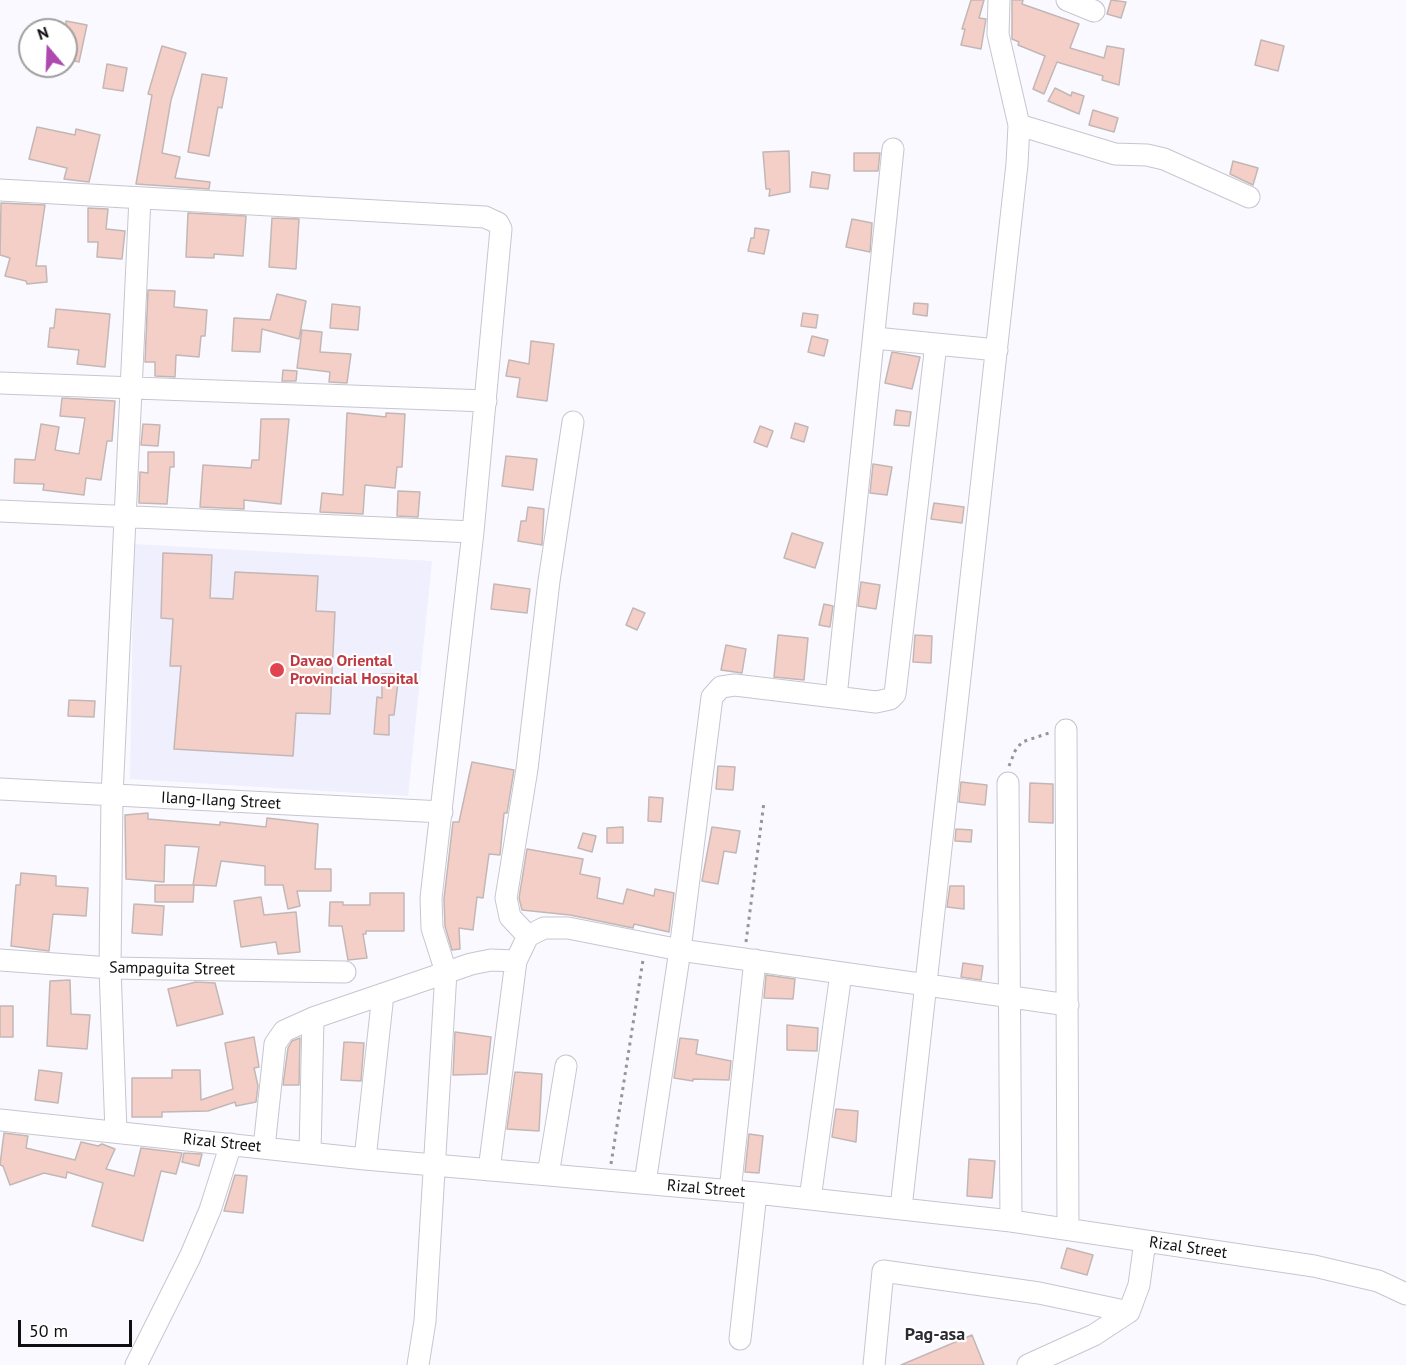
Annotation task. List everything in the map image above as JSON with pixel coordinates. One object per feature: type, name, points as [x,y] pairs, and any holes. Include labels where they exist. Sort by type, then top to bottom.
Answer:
[{"type":"street","points":[[901,1208],[924,984],[1017,164],[1019,125],[998,34],[999,0]]},
{"type":"street","points":[[1066,0],[1094,11]]},
{"type":"street","points":[[1019,125],[1115,154],[1147,155],[1164,159],[1249,197]]},
{"type":"street","points":[[836,697],[893,149]]},
{"type":"street","points":[[0,190],[493,219],[498,223],[502,237],[473,532],[431,898],[432,928],[446,972],[425,1321],[418,1365]]},
{"type":"street","points":[[116,1132],[110,968],[112,796],[140,198]]},
{"type":"street","points":[[875,338],[997,350]]},
{"type":"street","points":[[645,1183],[680,950],[710,707],[716,691],[735,685],[883,702],[896,694],[936,344]]},
{"type":"street","points":[[0,383],[486,401]]},
{"type":"street","points":[[528,936],[510,917],[506,898],[527,769],[549,581],[573,422]]},
{"type":"street","points":[[0,511],[473,532]]},
{"type":"street","points":[[1066,730],[1068,1228]]},
{"type":"street","points":[[1008,783],[1011,1221]]},
{"type":"street","name":"Ilang-Ilang Street","points":[[0,789],[442,812]]},
{"type":"street","points":[[489,1170],[516,961],[528,936],[536,930],[553,926],[680,950],[1068,1005]]},
{"type":"street","points":[[730,1191],[749,959]]},
{"type":"street","name":"Sampaguita Street","points":[[0,960],[110,968],[345,972]]},
{"type":"street","points":[[264,1148],[275,1044],[284,1032],[313,1018],[446,972],[491,960],[516,961]]},
{"type":"street","points":[[810,1199],[841,973]]},
{"type":"street","points":[[365,1159],[383,994]]},
{"type":"street","points":[[310,1153],[313,1018]]},
{"type":"street","points":[[548,1175],[566,1066]]},
{"type":"street","name":"Rizal Street","points":[[0,1120],[365,1159],[756,1193],[1068,1228],[1347,1272],[1378,1281],[1406,1294]]},
{"type":"street","points":[[136,1365],[190,1257],[210,1210],[231,1144]]},
{"type":"street","points":[[740,1339],[756,1193]]},
{"type":"street","points":[[1028,1365],[1094,1335],[1129,1312],[1139,1286],[1145,1241]]},
{"type":"street","points":[[874,1365],[884,1270],[1039,1293],[1129,1312]]},
{"type":"path","points":[[1008,783],[1009,766],[1015,751],[1022,742],[1034,736],[1066,730]]},
{"type":"path","points":[[749,959],[764,802]]},
{"type":"path","points":[[609,1180],[645,944]]},
{"type":"shaded area","name":"Davao Oriental Provincial Hospital","points":[[134,544],[432,561],[408,796],[130,779]]},
{"type":"building","points":[[971,0],[984,0],[979,18],[986,19],[981,49],[961,45],[965,29],[962,29]]},
{"type":"building","points":[[1012,0],[1023,0],[1022,4],[1079,24],[1070,48],[1104,58],[1107,46],[1124,49],[1119,85],[1102,80],[1103,76],[1057,62],[1044,94],[1033,89],[1045,56],[1018,45],[1019,42],[1012,39]]},
{"type":"building","points":[[1111,0],[1126,2],[1121,18],[1107,14]]},
{"type":"building","points":[[78,23],[87,25],[78,62]]},
{"type":"building","points":[[1261,40],[1284,46],[1278,71],[1255,65]]},
{"type":"building","points":[[162,46],[186,53],[171,100],[162,153],[180,157],[175,178],[210,182],[209,189],[136,184],[152,95],[148,94]]},
{"type":"building","points":[[107,64],[127,68],[123,91],[103,88]]},
{"type":"building","points":[[202,74],[227,78],[222,108],[218,107],[209,156],[188,152]]},
{"type":"building","points":[[1055,88],[1071,96],[1072,92],[1084,96],[1079,114],[1048,101]]},
{"type":"building","points":[[1093,110],[1118,118],[1114,132],[1089,125]]},
{"type":"building","points":[[37,127],[75,135],[76,129],[100,135],[89,182],[64,179],[67,168],[29,159]]},
{"type":"building","points":[[789,151],[790,192],[769,196],[770,189],[766,189],[763,152]]},
{"type":"building","points":[[854,153],[880,153],[878,171],[854,171]]},
{"type":"building","points":[[1233,161],[1258,168],[1253,185],[1230,174]]},
{"type":"building","points":[[812,172],[830,175],[828,189],[810,187]]},
{"type":"building","points":[[1,203],[45,205],[36,266],[46,266],[47,282],[27,284],[26,281],[5,276],[10,258],[0,255]]},
{"type":"building","points":[[88,208],[108,209],[106,229],[125,231],[122,259],[97,257],[98,242],[88,242]]},
{"type":"building","points":[[188,213],[246,216],[243,256],[214,254],[214,258],[186,257]]},
{"type":"building","points":[[272,218],[299,219],[296,269],[269,267]]},
{"type":"building","points":[[852,219],[872,223],[870,252],[846,247]]},
{"type":"building","points":[[755,228],[769,230],[764,254],[748,251],[751,238],[754,238]]},
{"type":"building","points":[[148,290],[175,291],[174,307],[207,310],[205,336],[201,336],[199,357],[176,355],[175,377],[155,376],[155,362],[145,362]]},
{"type":"building","points":[[277,294],[306,301],[299,339],[262,329],[260,352],[232,351],[234,318],[270,320]]},
{"type":"building","points":[[914,303],[928,304],[927,316],[913,314]]},
{"type":"building","points":[[332,304],[360,307],[358,330],[330,328]]},
{"type":"building","points":[[56,309],[110,314],[105,367],[77,364],[79,350],[48,347],[50,328],[54,328]]},
{"type":"building","points":[[803,313],[818,315],[816,328],[801,326]]},
{"type":"building","points":[[302,330],[322,332],[320,352],[351,354],[347,383],[329,382],[330,372],[297,368]]},
{"type":"building","points":[[812,336],[828,340],[824,356],[808,352]]},
{"type":"building","points":[[531,341],[554,344],[547,401],[517,397],[520,378],[506,376],[509,360],[529,364]]},
{"type":"building","points":[[892,352],[920,357],[912,389],[885,383]]},
{"type":"building","points":[[283,370],[297,371],[296,381],[282,381]]},
{"type":"building","points":[[62,398],[115,401],[112,441],[107,441],[101,480],[86,478],[84,495],[43,490],[44,484],[14,483],[15,459],[35,460],[41,424],[59,427],[55,450],[79,454],[85,418],[60,416]]},
{"type":"building","points":[[896,410],[911,412],[909,426],[894,425]]},
{"type":"building","points":[[347,413],[386,417],[386,413],[405,414],[402,467],[397,467],[395,488],[365,485],[363,514],[320,512],[322,493],[343,495]]},
{"type":"building","points":[[261,419],[289,419],[281,504],[244,500],[244,509],[200,507],[203,465],[251,468],[252,460],[259,460]]},
{"type":"building","points":[[795,423],[808,427],[804,442],[791,438]]},
{"type":"building","points":[[143,424],[160,425],[158,446],[141,445]]},
{"type":"building","points":[[760,426],[773,431],[767,447],[754,442]]},
{"type":"building","points":[[148,452],[174,452],[174,467],[170,467],[167,504],[139,503],[140,472],[148,473]]},
{"type":"building","points":[[506,456],[537,459],[533,490],[502,486]]},
{"type":"building","points":[[873,464],[892,467],[887,495],[870,493]]},
{"type":"building","points":[[398,491],[420,492],[418,517],[397,516]]},
{"type":"building","points":[[934,503],[964,507],[962,523],[931,519]]},
{"type":"building","points":[[528,507],[544,509],[542,545],[518,541],[521,521],[526,521]]},
{"type":"building","points":[[792,533],[823,543],[815,568],[784,558]]},
{"type":"building","points":[[163,553],[212,555],[210,598],[233,599],[235,572],[318,576],[316,611],[335,612],[330,714],[296,713],[293,756],[174,749],[181,666],[170,666],[173,619],[161,618]]},
{"type":"building","points":[[861,582],[880,585],[876,609],[858,606]]},
{"type":"building","points":[[494,584],[530,589],[527,613],[491,609]]},
{"type":"building","points":[[824,604],[833,606],[830,627],[819,625]]},
{"type":"building","points":[[633,608],[645,613],[637,630],[626,625]]},
{"type":"building","points":[[778,635],[808,638],[804,680],[774,677]]},
{"type":"building","points":[[915,635],[932,636],[931,663],[913,662]]},
{"type":"building","points":[[726,645],[746,649],[742,673],[721,670]]},
{"type":"building","points":[[382,674],[399,674],[394,715],[389,715],[389,735],[374,734],[377,697],[382,698]]},
{"type":"building","points":[[69,700],[95,701],[94,717],[68,716]]},
{"type":"building","points":[[472,762],[514,770],[507,813],[504,813],[500,855],[489,854],[483,898],[477,897],[473,930],[459,928],[460,949],[452,950],[445,926],[444,899],[453,822],[459,822]]},
{"type":"building","points":[[718,766],[735,767],[733,790],[716,789]]},
{"type":"building","points":[[961,782],[987,785],[985,805],[959,802]]},
{"type":"building","points":[[1030,783],[1053,784],[1053,823],[1029,822]]},
{"type":"building","points":[[649,797],[663,798],[661,822],[648,821]]},
{"type":"building","points":[[148,813],[148,819],[220,825],[220,822],[266,827],[267,818],[318,824],[315,869],[331,869],[331,891],[297,891],[300,906],[288,909],[283,885],[265,885],[265,866],[221,861],[216,886],[194,885],[193,902],[155,902],[155,885],[193,885],[199,847],[165,845],[164,882],[126,879],[125,815]]},
{"type":"building","points":[[623,827],[623,843],[607,843],[607,828]]},
{"type":"building","points":[[712,827],[740,831],[736,853],[724,851],[718,884],[702,881]]},
{"type":"building","points":[[956,829],[972,830],[971,842],[955,841]]},
{"type":"building","points":[[583,833],[596,836],[592,852],[578,848]]},
{"type":"building","points":[[527,849],[583,859],[580,874],[600,878],[597,898],[623,904],[627,889],[654,896],[655,889],[674,893],[669,932],[634,924],[633,928],[570,915],[522,910],[519,898]]},
{"type":"building","points":[[21,873],[56,876],[56,886],[88,888],[86,916],[53,914],[49,951],[11,946],[16,885],[20,885]]},
{"type":"building","points":[[950,886],[964,886],[964,909],[947,907]]},
{"type":"building","points":[[370,893],[404,893],[404,931],[366,931],[366,934],[363,934],[367,958],[348,960],[342,926],[329,926],[330,902],[343,902],[343,905],[370,905]]},
{"type":"building","points":[[261,897],[264,915],[296,912],[300,952],[278,954],[276,942],[241,947],[234,901]]},
{"type":"building","points":[[134,904],[164,906],[162,935],[132,933]]},
{"type":"building","points":[[963,963],[983,966],[981,980],[961,977]]},
{"type":"building","points":[[766,975],[795,979],[793,999],[764,998]]},
{"type":"building","points":[[70,980],[71,1014],[90,1015],[87,1049],[47,1046],[50,981]]},
{"type":"building","points":[[196,982],[215,983],[223,1014],[177,1026],[168,989]]},
{"type":"building","points":[[0,1006],[13,1006],[13,1037],[0,1037]]},
{"type":"building","points":[[787,1025],[818,1028],[817,1051],[787,1050]]},
{"type":"building","points":[[455,1032],[491,1037],[487,1074],[453,1075]]},
{"type":"building","points":[[254,1037],[259,1067],[254,1068],[258,1086],[256,1102],[236,1106],[235,1102],[208,1111],[162,1112],[162,1117],[132,1117],[132,1078],[172,1078],[172,1070],[200,1070],[201,1100],[233,1089],[225,1043]]},
{"type":"building","points":[[300,1038],[299,1085],[283,1085],[288,1048],[292,1041]]},
{"type":"building","points":[[680,1038],[698,1040],[696,1054],[731,1061],[729,1080],[693,1079],[693,1081],[674,1078]]},
{"type":"building","points":[[344,1042],[364,1043],[361,1081],[341,1080]]},
{"type":"building","points":[[39,1070],[62,1073],[58,1103],[35,1100]]},
{"type":"building","points":[[515,1072],[542,1074],[539,1131],[507,1129]]},
{"type":"building","points":[[836,1109],[858,1111],[856,1142],[832,1137]]},
{"type":"building","points":[[4,1133],[28,1136],[26,1148],[75,1160],[81,1142],[98,1146],[102,1144],[115,1149],[106,1169],[134,1176],[141,1148],[182,1153],[176,1174],[161,1171],[143,1241],[92,1226],[103,1183],[67,1172],[66,1178],[44,1173],[10,1185],[3,1166],[0,1165]]},
{"type":"building","points":[[749,1134],[763,1136],[759,1173],[745,1172]]},
{"type":"building","points":[[184,1153],[202,1154],[199,1166],[182,1162]]},
{"type":"building","points":[[969,1159],[995,1161],[992,1198],[967,1196]]},
{"type":"building","points":[[235,1175],[247,1176],[243,1213],[224,1211]]},
{"type":"building","points":[[1067,1248],[1093,1255],[1087,1275],[1061,1268]]},
{"type":"building","points":[[972,1335],[984,1365],[901,1365]]},
{"type":"place","name":"Davao Oriental Provincial Hospital","points":[[277,670]]},
{"type":"district","name":"Pag-asa","points":[[935,1335]]}]
